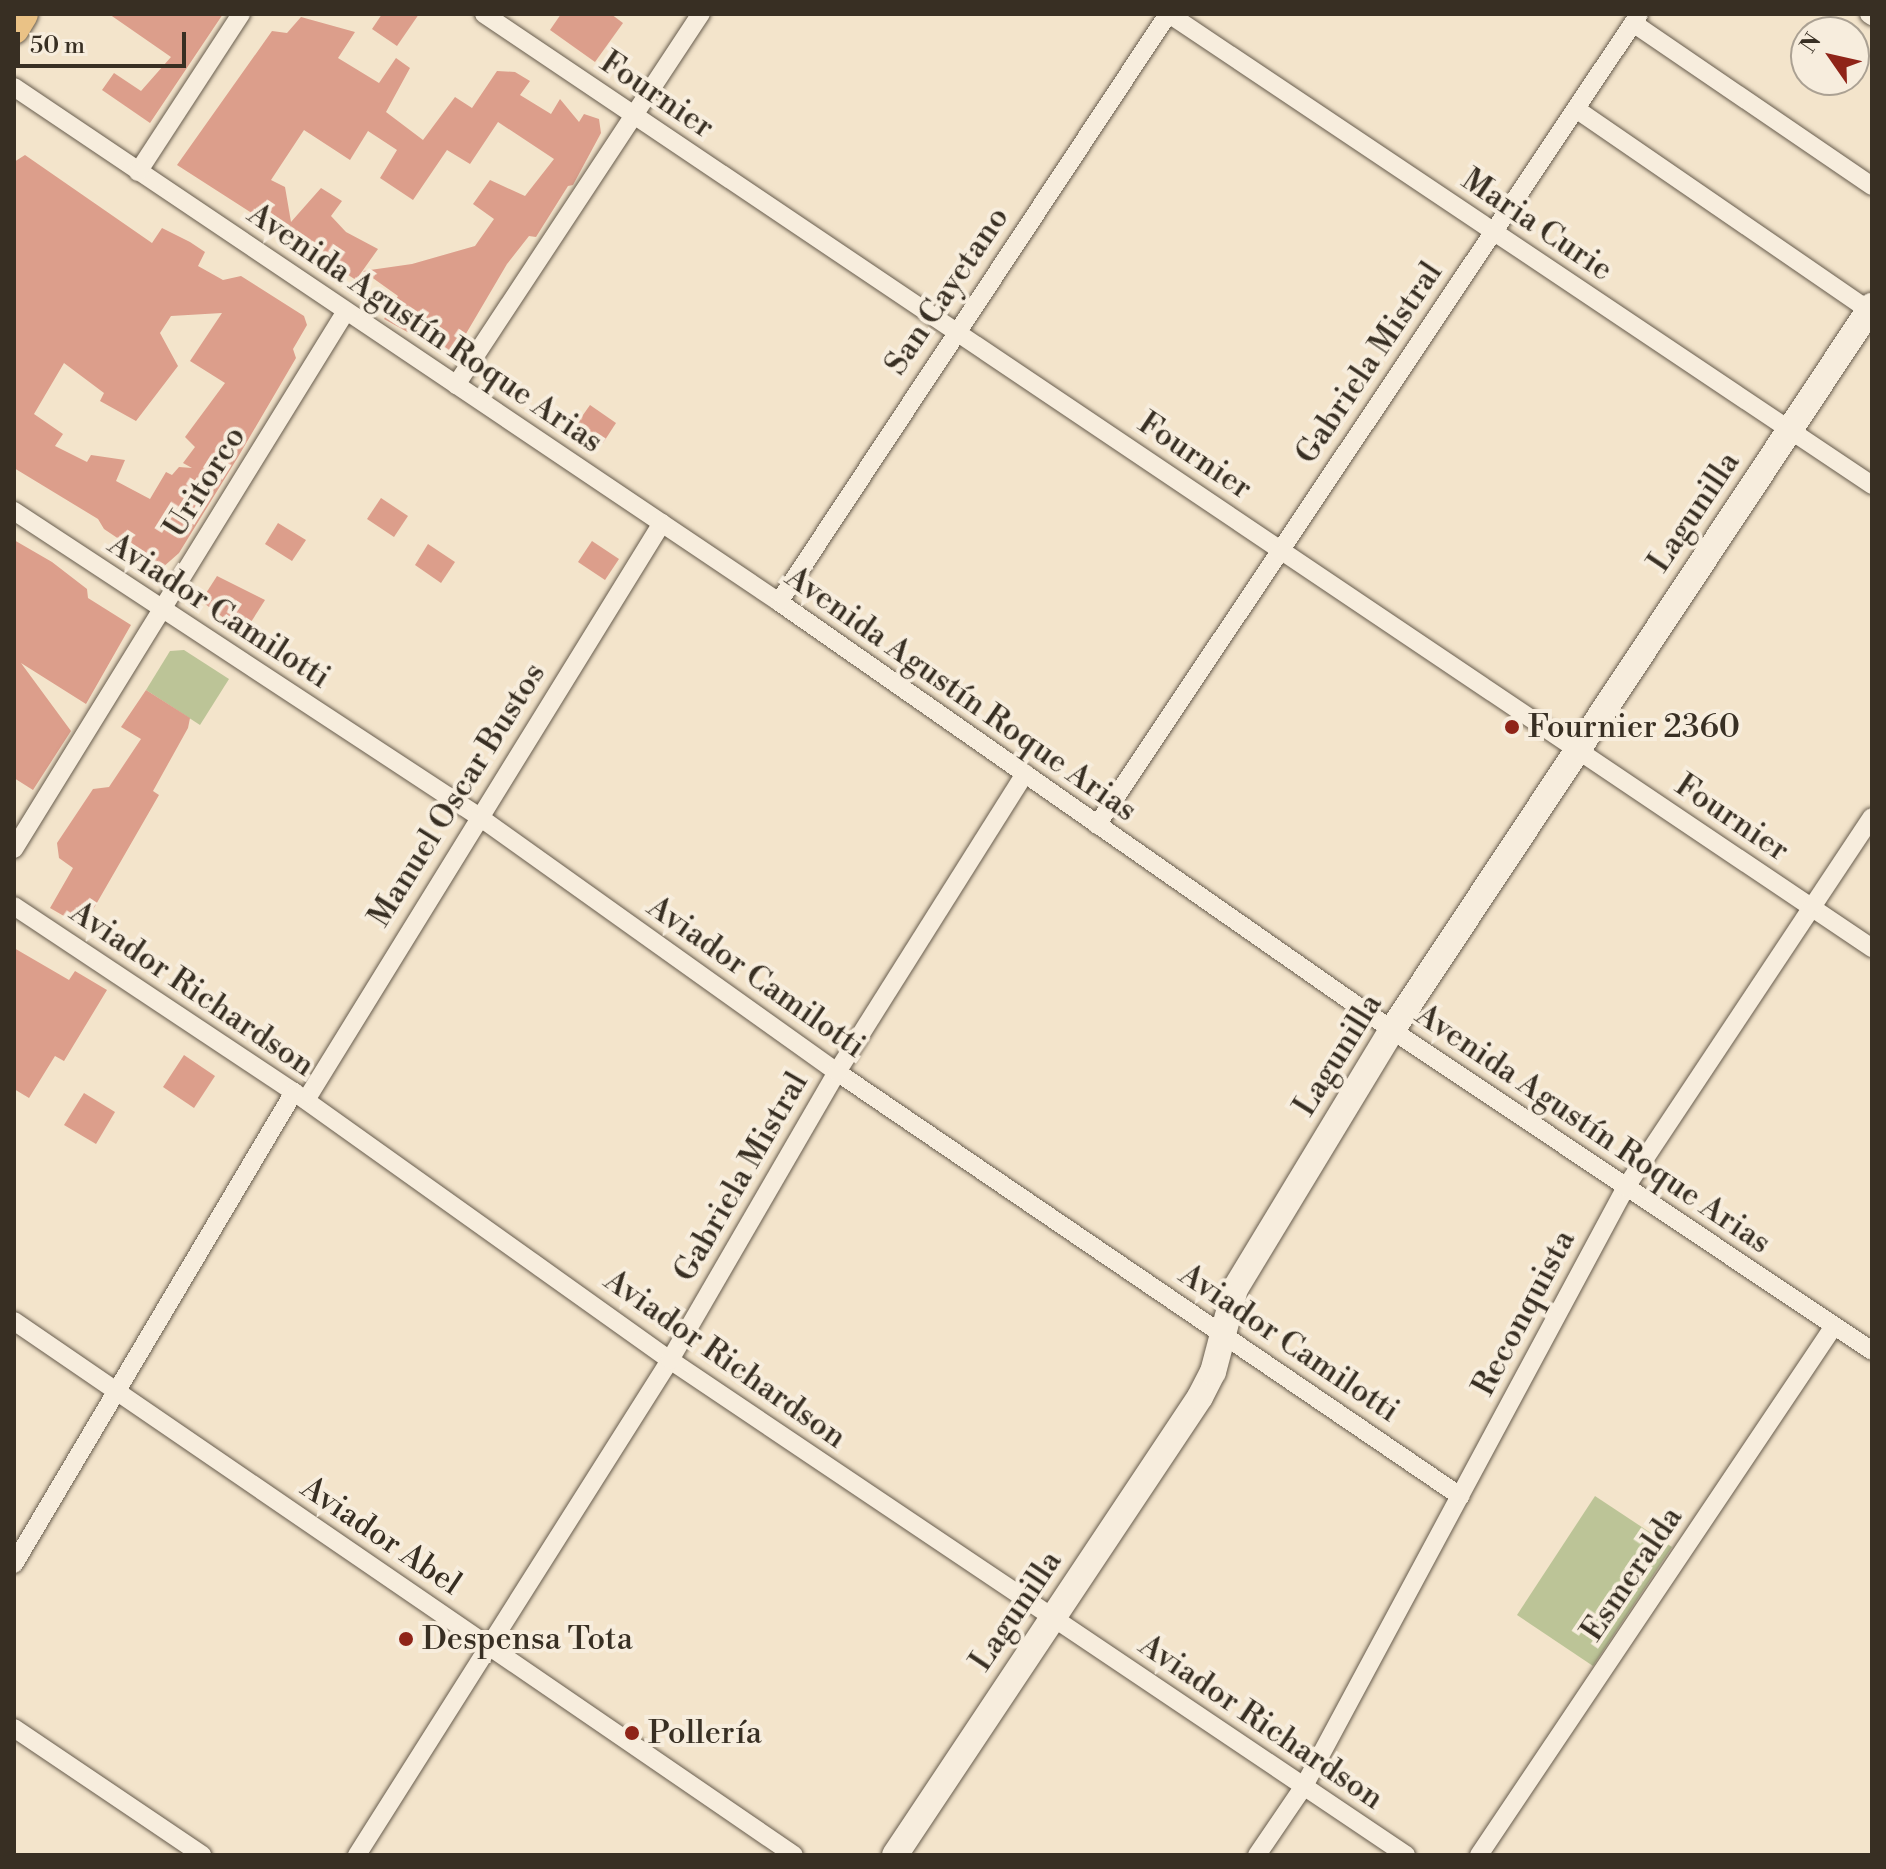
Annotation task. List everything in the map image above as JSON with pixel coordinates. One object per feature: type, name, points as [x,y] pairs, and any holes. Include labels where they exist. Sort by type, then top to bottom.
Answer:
[{"type":"main road","points":[[14,29],[23,14]]},
{"type":"main road","name":"Lagunilla","points":[[895,1855],[1200,1397],[1235,1289],[1392,1030],[1871,308]]},
{"type":"street","points":[[138,172],[241,14]]},
{"type":"street","name":"Fournier","points":[[484,14],[1872,948]]},
{"type":"street","points":[[456,385],[701,14]]},
{"type":"street","name":"Maria Curie","points":[[1168,14],[1872,485]]},
{"type":"street","name":"San Cayetano","points":[[779,602],[955,331],[1168,14]]},
{"type":"street","points":[[1636,18],[1872,186]]},
{"type":"street","name":"Gabriela Mistral","points":[[1097,825],[1636,18]]},
{"type":"street","name":"Avenida Agustín Roque Arias","points":[[14,87],[779,602],[1392,1030],[1834,1326],[1869,1342]]},
{"type":"street","points":[[1576,109],[1871,308]]},
{"type":"street","name":"Uritorco","points":[[14,849],[346,311]]},
{"type":"street","name":"Aviador Camilotti","points":[[14,511],[161,611],[478,816],[837,1072],[1460,1496]]},
{"type":"street","name":"Manuel Oscar Bustos","points":[[14,1564],[300,1096],[662,523]]},
{"type":"street","name":"Gabriela Mistral","points":[[357,1855],[670,1360],[837,1072],[1025,773]]},
{"type":"street","name":"Reconquista","points":[[1257,1855],[1304,1786],[1626,1187],[1872,817]]},
{"type":"street","name":"Aviador Richardson","points":[[14,906],[300,1096],[670,1360],[1406,1855]]},
{"type":"street","name":"Aviador Abel","points":[[14,1321],[794,1855]]},
{"type":"street","name":"Esmeralda","points":[[1479,1855],[1834,1326]]},
{"type":"street","points":[[14,1728],[202,1855]]},
{"type":"green space","points":[[184,650],[229,679],[200,725],[146,690],[170,651]]},
{"type":"green space","points":[[1595,1496],[1672,1547],[1593,1666],[1517,1615]]},
{"type":"building","points":[[109,14],[223,14],[150,123],[102,90],[114,73],[141,91],[171,57]]},
{"type":"building","points":[[382,14],[419,14],[397,46],[372,29]]},
{"type":"building","points":[[561,14],[611,14],[623,23],[595,62],[550,30]]},
{"type":"building","points":[[301,17],[355,32],[338,58],[379,83],[396,58],[410,68],[386,112],[423,140],[455,97],[472,108],[497,71],[515,72],[530,81],[520,95],[551,114],[560,99],[579,122],[584,114],[599,119],[601,133],[573,185],[568,186],[536,237],[529,236],[507,264],[457,349],[447,354],[384,319],[398,296],[363,271],[412,264],[475,246],[494,219],[473,204],[490,180],[525,196],[554,159],[498,122],[470,164],[447,150],[413,200],[380,178],[397,150],[368,131],[350,160],[304,130],[271,180],[285,187],[291,222],[321,188],[342,201],[331,216],[346,232],[378,249],[356,280],[177,165],[272,31],[287,33]]},
{"type":"building","points":[[25,155],[152,243],[162,228],[190,242],[205,252],[198,266],[223,280],[241,276],[304,316],[307,325],[293,349],[296,358],[179,553],[162,568],[104,529],[98,519],[14,468],[14,162]],"holes":[[[222,313],[190,361],[225,383],[185,437],[195,447],[183,463],[192,468],[179,467],[172,475],[166,472],[150,499],[116,481],[125,460],[91,455],[87,462],[55,446],[63,434],[34,414],[64,363],[104,393],[100,401],[136,421],[178,366],[160,333],[171,316]]]},
{"type":"building","points":[[590,405],[616,423],[603,443],[576,425]]},
{"type":"building","points":[[381,498],[408,516],[394,537],[367,519]]},
{"type":"building","points":[[278,523],[306,540],[292,561],[265,544]]},
{"type":"building","points":[[14,540],[52,562],[87,589],[88,598],[131,625],[86,704],[21,663],[71,731],[33,790],[14,778]]},
{"type":"building","points":[[592,541],[619,559],[605,580],[578,562]]},
{"type":"building","points":[[428,544],[455,562],[441,583],[415,565]]},
{"type":"building","points":[[217,576],[265,600],[244,633],[201,601]]},
{"type":"building","points":[[146,690],[190,718],[188,728],[153,791],[159,795],[83,927],[50,908],[73,868],[59,858],[57,843],[93,789],[109,787],[141,739],[121,727]]},
{"type":"building","points":[[14,948],[69,980],[75,971],[107,990],[64,1061],[55,1056],[29,1098],[14,1089]]},
{"type":"building","points":[[184,1055],[215,1076],[194,1108],[163,1087]]},
{"type":"building","points":[[84,1093],[115,1112],[96,1144],[64,1125]]},
{"type":"place","name":"Fournier 2360","points":[[1512,727]]},
{"type":"place","name":"Despensa Tota","points":[[406,1639]]},
{"type":"place","name":"Pollería","points":[[632,1733]]}]
